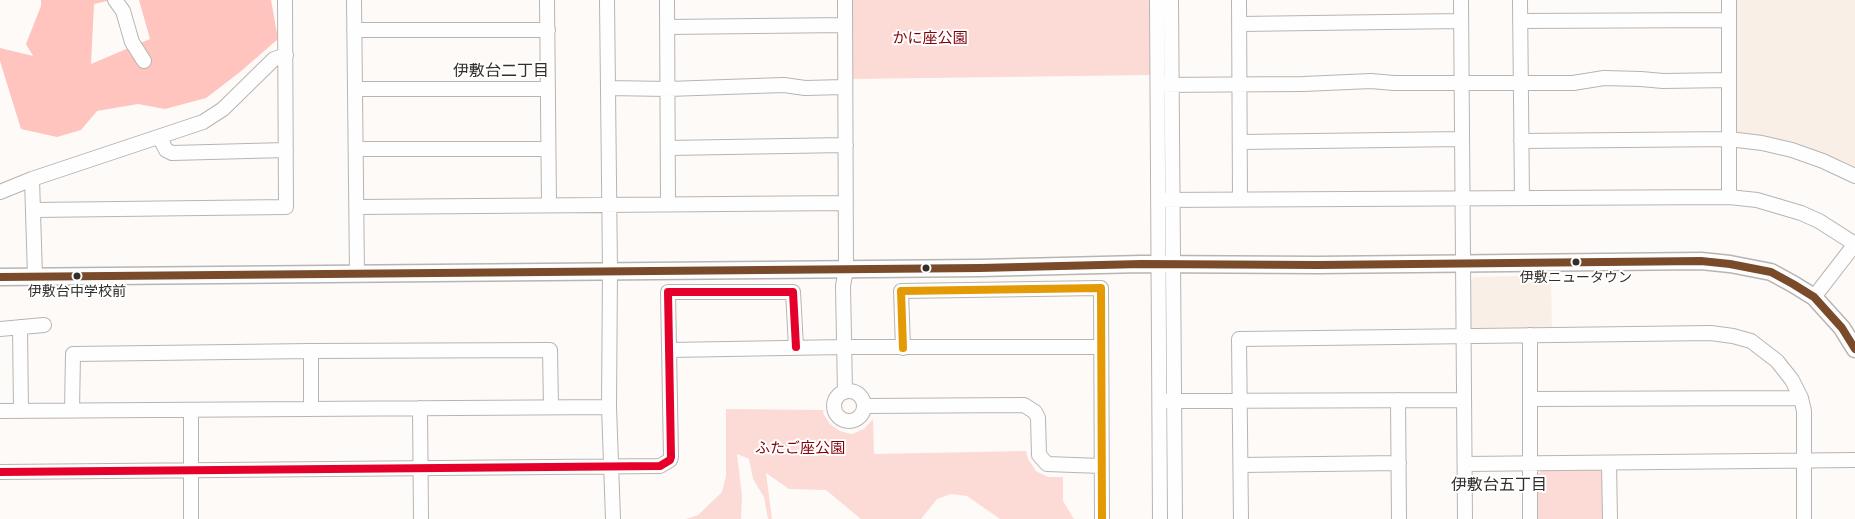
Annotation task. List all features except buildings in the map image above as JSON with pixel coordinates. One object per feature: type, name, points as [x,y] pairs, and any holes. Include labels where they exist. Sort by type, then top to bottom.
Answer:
[{"type":"street","points":[[115,0],[123,11],[132,42],[144,61]]},
{"type":"street","points":[[34,210],[286,208],[285,0]]},
{"type":"street","points":[[354,0],[357,274]]},
{"type":"street","points":[[547,0],[549,205]]},
{"type":"street","points":[[607,0],[610,270],[609,407],[613,519]]},
{"type":"street","points":[[667,0],[668,204]]},
{"type":"street","points":[[845,0],[846,269],[851,286],[848,347],[849,392]]},
{"type":"street","points":[[1157,0],[1173,200],[1166,264],[1159,401],[1160,519]]},
{"type":"street","points":[[1172,0],[1158,200],[1166,264],[1175,402],[1175,519]]},
{"type":"street","points":[[1239,0],[1240,199]]},
{"type":"street","points":[[1461,0],[1465,519]]},
{"type":"street","points":[[1520,0],[1522,198]]},
{"type":"street","points":[[1729,0],[1729,197]]},
{"type":"street","points":[[1520,22],[1729,20]]},
{"type":"street","points":[[1239,24],[1461,21]]},
{"type":"street","points":[[668,27],[845,25]]},
{"type":"street","points":[[354,30],[548,30]]},
{"type":"street","points":[[0,192],[32,179],[204,122],[215,116],[274,59],[286,55]]},
{"type":"street","points":[[1165,85],[1303,84],[1371,81],[1394,83],[1573,83],[1604,78],[1663,81],[1729,80]]},
{"type":"street","points":[[608,88],[668,89],[748,85],[784,85],[806,88],[845,86]]},
{"type":"street","points":[[355,89],[548,89]]},
{"type":"street","points":[[160,138],[166,150],[172,153],[286,150]]},
{"type":"street","points":[[1240,142],[1462,139]]},
{"type":"street","points":[[1521,141],[1729,139],[1762,143],[1792,150],[1823,161],[1855,176]]},
{"type":"street","points":[[668,148],[846,145]]},
{"type":"street","points":[[356,149],[548,149]]},
{"type":"street","points":[[32,179],[35,277]]},
{"type":"street","points":[[1158,200],[1729,197],[1757,200],[1801,213],[1819,221],[1855,244],[1814,297]]},
{"type":"street","points":[[357,207],[846,203]]},
{"type":"street","points":[[0,277],[1166,264],[1318,265],[1701,261],[1730,264],[1771,272],[1814,297],[1842,328],[1855,349]]},
{"type":"street","points":[[902,348],[902,291],[1101,288],[1102,519]]},
{"type":"street","points":[[0,472],[660,466],[670,460],[668,292],[793,292],[796,347]]},
{"type":"street","points":[[0,329],[44,325]]},
{"type":"street","points":[[20,327],[21,412]]},
{"type":"street","points":[[1241,519],[1239,339],[1710,334],[1733,336],[1751,341],[1778,361],[1792,380],[1801,398],[1804,411],[1804,519]]},
{"type":"street","points":[[1530,335],[1530,519]]},
{"type":"street","points":[[669,350],[796,347],[1101,346]]},
{"type":"street","points":[[72,410],[73,354],[311,351],[550,350],[551,406]]},
{"type":"street","points":[[311,351],[311,409]]},
{"type":"street","points":[[849,392],[861,397],[864,406],[863,412],[856,419],[846,420],[838,415],[834,405],[838,396],[849,392]]},
{"type":"street","points":[[1530,399],[1801,398]]},
{"type":"street","points":[[1398,400],[1399,519]]},
{"type":"street","points":[[1159,401],[1464,400]]},
{"type":"street","points":[[864,406],[1024,405],[1035,412],[1038,418],[1039,455],[1046,464],[1101,466]]},
{"type":"street","points":[[0,412],[609,407]]},
{"type":"street","points":[[420,408],[421,519]]},
{"type":"street","points":[[191,410],[191,519]]},
{"type":"street","points":[[1465,464],[1855,460]]},
{"type":"street","points":[[1241,465],[1399,463]]},
{"type":"street","points":[[1609,463],[1610,519]]},
{"type":"shaded area","points":[[41,0],[111,0],[94,4],[91,64],[150,39],[139,0],[271,0],[278,39],[206,98],[165,109],[138,104],[97,111],[81,130],[57,137],[21,129],[0,61],[0,48],[33,56],[26,44],[41,6]]},
{"type":"shaded area","points":[[1735,0],[1855,0],[1855,171],[1740,136],[1735,130]]},
{"type":"shaded area","points":[[1551,275],[1552,331],[1474,331],[1471,327],[1471,281],[1474,277]]},
{"type":"green space","name":"かに座公園","points":[[852,0],[1151,0],[1151,75],[853,79]]},
{"type":"green space","name":"ふたご座公園","points":[[726,409],[823,410],[830,424],[840,431],[852,434],[864,429],[873,419],[874,454],[1026,451],[1028,459],[1036,471],[1048,477],[1063,477],[1063,501],[1074,519],[1000,519],[967,496],[951,494],[937,499],[921,519],[861,519],[826,490],[789,489],[766,473],[772,519],[768,519],[764,497],[753,479],[749,459],[737,454],[742,496],[741,519],[686,519],[698,515],[722,492],[726,476]]},
{"type":"green space","points":[[1600,470],[1604,475],[1604,519],[1535,519],[1535,476],[1541,471]]},
{"type":"transit line","points":[[0,277],[980,268],[1141,264],[1318,265],[1701,261],[1730,264],[1771,272],[1793,284],[1814,297],[1842,328],[1855,349]]},
{"type":"transit line","points":[[903,348],[901,291],[1101,288],[1102,519]]},
{"type":"transit line","points":[[0,472],[660,466],[670,460],[671,457],[668,292],[793,292],[796,347]]},
{"type":"place","name":"伊敷ニュータウン","points":[[1576,262]]},
{"type":"place","name":"伊敷台中学校前","points":[[77,276]]},
{"type":"district","name":"伊敷台二丁目","points":[[501,71]]},
{"type":"district","name":"伊敷台五丁目","points":[[1499,485]]}]
